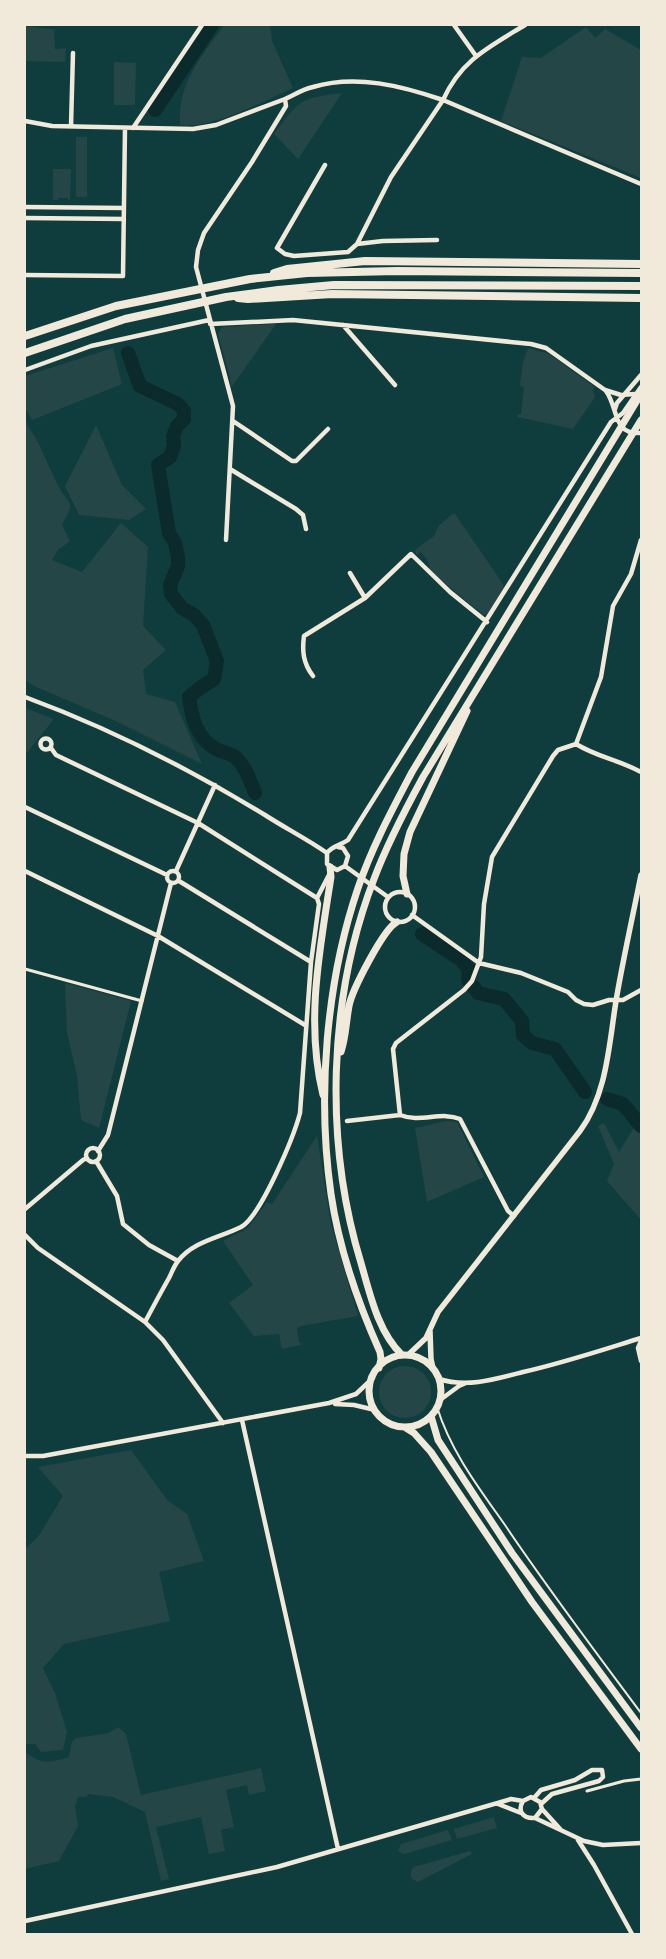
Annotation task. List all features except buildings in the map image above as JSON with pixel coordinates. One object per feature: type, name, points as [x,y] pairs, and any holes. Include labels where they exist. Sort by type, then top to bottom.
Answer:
[{"type":"highway","points":[[25,336],[116,306],[287,269],[365,261],[641,264]]},
{"type":"highway","points":[[250,278],[307,273],[397,271],[641,274]]},
{"type":"highway","points":[[25,353],[125,319],[226,297],[278,290],[334,286],[641,286]]},
{"type":"highway","points":[[226,297],[248,300],[332,294],[641,298]]},
{"type":"highway","points":[[639,391],[621,427],[412,772],[383,828],[363,874],[344,936],[329,1019],[325,1102],[326,1147],[331,1195],[357,1293],[380,1352],[379,1368],[373,1378],[370,1394],[375,1410],[381,1418],[390,1424],[406,1428],[414,1433],[431,1452],[532,1602],[641,1749]]},
{"type":"highway","points":[[406,1428],[422,1423],[431,1416],[437,1408],[442,1392],[439,1379],[433,1368],[426,1362],[405,1355],[386,1336],[369,1290],[354,1240],[344,1194],[335,1094],[347,977],[368,894],[394,832],[423,777],[641,420]]},
{"type":"highway","points":[[407,894],[403,876],[404,854],[410,832],[478,686]]},
{"type":"highway","points":[[325,1102],[319,1079],[314,1040],[315,1002],[331,877],[330,869]]},
{"type":"highway","points":[[337,1067],[345,1040],[349,1006],[355,988],[387,929],[397,922]]},
{"type":"highway","points":[[379,1368],[391,1359],[405,1355]]},
{"type":"highway","points":[[431,1416],[438,1440],[512,1553],[641,1728]]},
{"type":"street","points":[[133,128],[202,25]]},
{"type":"street","points":[[454,25],[476,56]]},
{"type":"street","points":[[325,166],[277,248],[285,254],[294,256],[348,252],[357,244],[391,177],[443,100],[448,88],[476,56],[525,25]]},
{"type":"street","points":[[71,126],[73,53]]},
{"type":"street","points":[[25,121],[52,126],[185,130],[201,128],[284,99],[312,87],[341,82],[396,86],[443,100],[641,184]]},
{"type":"street","points":[[226,540],[233,406],[196,267],[198,250],[204,233],[252,162],[286,106],[284,99]]},
{"type":"street","points":[[25,274],[123,276],[125,128]]},
{"type":"street","points":[[25,207],[124,208]]},
{"type":"street","points":[[25,218],[124,219]]},
{"type":"street","points":[[357,244],[384,241],[437,240]]},
{"type":"street","points":[[25,370],[91,346],[209,320],[293,320],[531,344],[546,348],[605,390],[614,394],[624,395],[639,391]]},
{"type":"street","points":[[343,325],[395,385]]},
{"type":"street","points":[[615,411],[616,403],[641,376]]},
{"type":"street","points":[[326,853],[348,840],[616,417],[623,413],[639,391],[638,384],[641,376]]},
{"type":"street","points":[[605,390],[612,399],[616,417],[621,427],[626,432],[632,434],[641,433]]},
{"type":"street","points":[[232,421],[292,461],[296,461],[328,429]]},
{"type":"street","points":[[230,470],[296,509],[303,515],[306,529]]},
{"type":"street","points":[[576,744],[601,677],[613,606],[631,574],[641,540]]},
{"type":"street","points":[[313,676],[306,667],[302,649],[304,636],[366,598],[411,554],[450,592],[486,622]]},
{"type":"street","points":[[350,573],[366,598]]},
{"type":"street","points":[[25,697],[97,725],[166,758],[215,785],[326,853]]},
{"type":"street","points":[[400,1115],[393,1058],[396,1043],[464,990],[472,981],[479,963],[484,904],[492,857],[558,750],[576,744],[590,752],[624,762],[641,772]]},
{"type":"street","points":[[51,748],[56,755],[198,823],[317,898]]},
{"type":"street","points":[[176,871],[215,785]]},
{"type":"street","points":[[25,807],[167,875]]},
{"type":"street","points":[[330,869],[337,870],[345,866],[348,856],[346,852],[338,847]]},
{"type":"street","points":[[145,1322],[178,1261],[196,1245],[242,1226],[256,1210],[297,1126],[300,1113],[305,1025],[318,904],[317,898],[330,869],[326,860],[326,853]]},
{"type":"street","points":[[345,866],[388,897]]},
{"type":"street","points":[[25,871],[158,936],[305,1025]]},
{"type":"street","points":[[167,875],[171,871],[176,871]]},
{"type":"street","points":[[176,871],[179,875],[178,881]]},
{"type":"street","points":[[167,875],[167,880],[171,883]]},
{"type":"street","points":[[405,1355],[417,1349],[430,1332],[438,1312],[580,1131],[592,1113],[603,1079],[616,1001],[641,875]]},
{"type":"street","points":[[171,883],[178,881]]},
{"type":"street","points":[[178,881],[311,962]]},
{"type":"street","points":[[96,1161],[100,1156],[98,1151],[108,1135],[171,883]]},
{"type":"street","points":[[400,892],[407,894],[414,903],[412,915],[403,922],[397,922],[387,915],[385,908],[388,897],[400,892]]},
{"type":"street","points":[[412,915],[479,963],[521,974],[568,992],[576,1000],[584,1004],[593,1005],[609,1000],[623,1000],[641,990]]},
{"type":"street","points":[[25,969],[142,1001]]},
{"type":"street","points":[[347,1121],[400,1115],[407,1118],[425,1119],[452,1116],[460,1119],[508,1211],[514,1216]]},
{"type":"street","points":[[87,1158],[86,1154],[90,1149],[98,1151]]},
{"type":"street","points":[[87,1158],[90,1161],[96,1161]]},
{"type":"street","points":[[25,1209],[87,1158]]},
{"type":"street","points":[[96,1161],[117,1196],[123,1224],[149,1245],[178,1261]]},
{"type":"street","points":[[25,1235],[38,1248],[145,1322],[163,1340],[223,1423]]},
{"type":"street","points":[[430,1332],[430,1359],[433,1368]]},
{"type":"street","points":[[641,1339],[638,1348],[641,1361]]},
{"type":"street","points":[[439,1379],[469,1382],[486,1381],[561,1363],[641,1339]]},
{"type":"street","points":[[25,1456],[43,1456],[329,1403],[356,1394],[373,1378]]},
{"type":"street","points":[[440,1400],[459,1386],[469,1382]]},
{"type":"street","points":[[329,1403],[354,1405],[375,1410]]},
{"type":"street","points":[[242,1420],[338,1849]]},
{"type":"street","points":[[534,1798],[541,1790],[571,1781],[588,1771],[599,1769],[603,1773],[599,1781],[552,1794],[535,1818]]},
{"type":"street","points":[[587,1791],[624,1781],[641,1779]]},
{"type":"street","points":[[521,1813],[523,1801],[527,1798],[534,1798],[561,1830]]},
{"type":"street","points":[[25,1921],[265,1870],[511,1799],[523,1801]]},
{"type":"street","points":[[498,1804],[521,1813],[526,1818],[535,1818],[577,1838],[604,1845],[641,1843]]},
{"type":"street","points":[[577,1838],[632,1934]]},
{"type":"lane","points":[[437,1408],[444,1430],[461,1461],[544,1583],[641,1713]]},
{"type":"shaded area","points":[[224,25],[270,25],[272,41],[293,88],[222,119],[193,125],[180,125],[180,110],[187,83],[199,60]]},
{"type":"shaded area","points":[[25,26],[58,30],[54,31],[55,49],[66,48],[65,62],[25,61]]},
{"type":"shaded area","points":[[586,27],[595,38],[605,29],[641,50],[641,178],[501,121],[522,57],[541,58]]},
{"type":"shaded area","points":[[114,62],[136,63],[135,105],[114,105]]},
{"type":"shaded area","points":[[342,93],[298,159],[274,134],[296,107],[308,99]]},
{"type":"shaded area","points":[[76,137],[87,137],[87,197],[76,197]]},
{"type":"shaded area","points":[[53,169],[71,169],[70,200],[68,198],[58,198],[58,200],[53,200]]},
{"type":"shaded area","points":[[276,324],[231,388],[230,377],[218,334],[222,327]]},
{"type":"shaded area","points":[[113,348],[122,384],[32,420],[25,408],[25,376]]},
{"type":"shaded area","points":[[528,348],[549,354],[595,387],[593,389],[595,397],[573,429],[517,417],[518,414],[521,414],[524,387],[520,384],[523,362]]},
{"type":"shaded area","points":[[25,421],[38,442],[58,486],[70,504],[70,509],[62,525],[70,541],[58,550],[52,560],[82,572],[121,523],[148,547],[143,626],[166,650],[143,670],[146,694],[175,702],[202,764],[118,722],[34,686],[25,680]]},
{"type":"shaded area","points":[[96,425],[122,485],[146,509],[129,520],[79,515],[65,486]]},
{"type":"shaded area","points":[[452,514],[455,514],[503,584],[504,588],[487,614],[484,615],[434,575],[430,570],[428,561],[421,552],[416,555],[415,550],[434,536],[438,527]]},
{"type":"shaded area","points":[[25,708],[54,719],[27,753],[25,752]]},
{"type":"shaded area","points":[[65,983],[131,1001],[99,1128],[81,1120],[77,1075],[67,1033]]},
{"type":"shaded area","points":[[446,1121],[457,1122],[484,1177],[427,1202],[415,1128]]},
{"type":"shaded area","points":[[638,1121],[641,1124],[641,1220],[607,1181],[614,1164],[598,1126],[604,1123],[619,1152]]},
{"type":"shaded area","points":[[317,1136],[331,1225],[358,1316],[301,1326],[297,1328],[299,1343],[304,1344],[282,1349],[279,1334],[254,1336],[229,1303],[253,1285],[223,1241],[248,1228],[267,1202],[272,1204]]},
{"type":"shaded area","points":[[400,1366],[410,1366],[424,1373],[431,1387],[431,1397],[424,1411],[410,1418],[400,1418],[390,1414],[383,1407],[379,1397],[379,1387],[383,1377],[390,1370]]},
{"type":"shaded area","points":[[131,1450],[168,1501],[187,1514],[204,1561],[159,1572],[170,1621],[64,1644],[43,1668],[55,1693],[67,1732],[63,1750],[41,1752],[35,1744],[25,1744],[25,1549],[38,1537],[63,1496],[38,1467]]},
{"type":"shaded area","points":[[118,1727],[126,1734],[141,1795],[261,1768],[266,1791],[249,1795],[247,1785],[226,1790],[234,1827],[221,1830],[225,1851],[209,1854],[201,1817],[156,1827],[169,1879],[161,1881],[145,1812],[113,1797],[88,1794],[87,1797],[78,1797],[75,1806],[78,1826],[59,1861],[25,1869],[25,1752],[36,1759],[46,1762],[62,1759],[69,1757],[72,1741],[76,1738],[109,1733]]},
{"type":"shaded area","points":[[494,1817],[497,1828],[457,1839],[454,1829]]},
{"type":"shaded area","points":[[448,1830],[452,1840],[404,1854],[398,1851],[401,1844]]},
{"type":"shaded area","points":[[470,1851],[472,1854],[418,1882],[411,1877],[411,1871],[414,1867]]},
{"type":"waterway","points":[[155,110],[212,25]]},
{"type":"waterway","points":[[128,353],[140,386],[178,404],[184,411],[184,419],[177,426],[173,436],[174,446],[170,457],[158,465],[169,533],[175,543],[178,557],[178,566],[170,585],[171,594],[182,608],[194,615],[203,625],[217,661],[214,679],[189,697],[196,727],[209,744],[218,750],[234,756],[238,760],[247,773],[255,793]]},
{"type":"waterway","points":[[422,934],[461,960],[469,969],[468,980]]},
{"type":"waterway","points":[[474,987],[478,993],[504,999],[522,1021],[523,1035],[532,1043],[555,1049],[585,1092]]},
{"type":"waterway","points":[[607,1099],[623,1104],[641,1126]]}]
